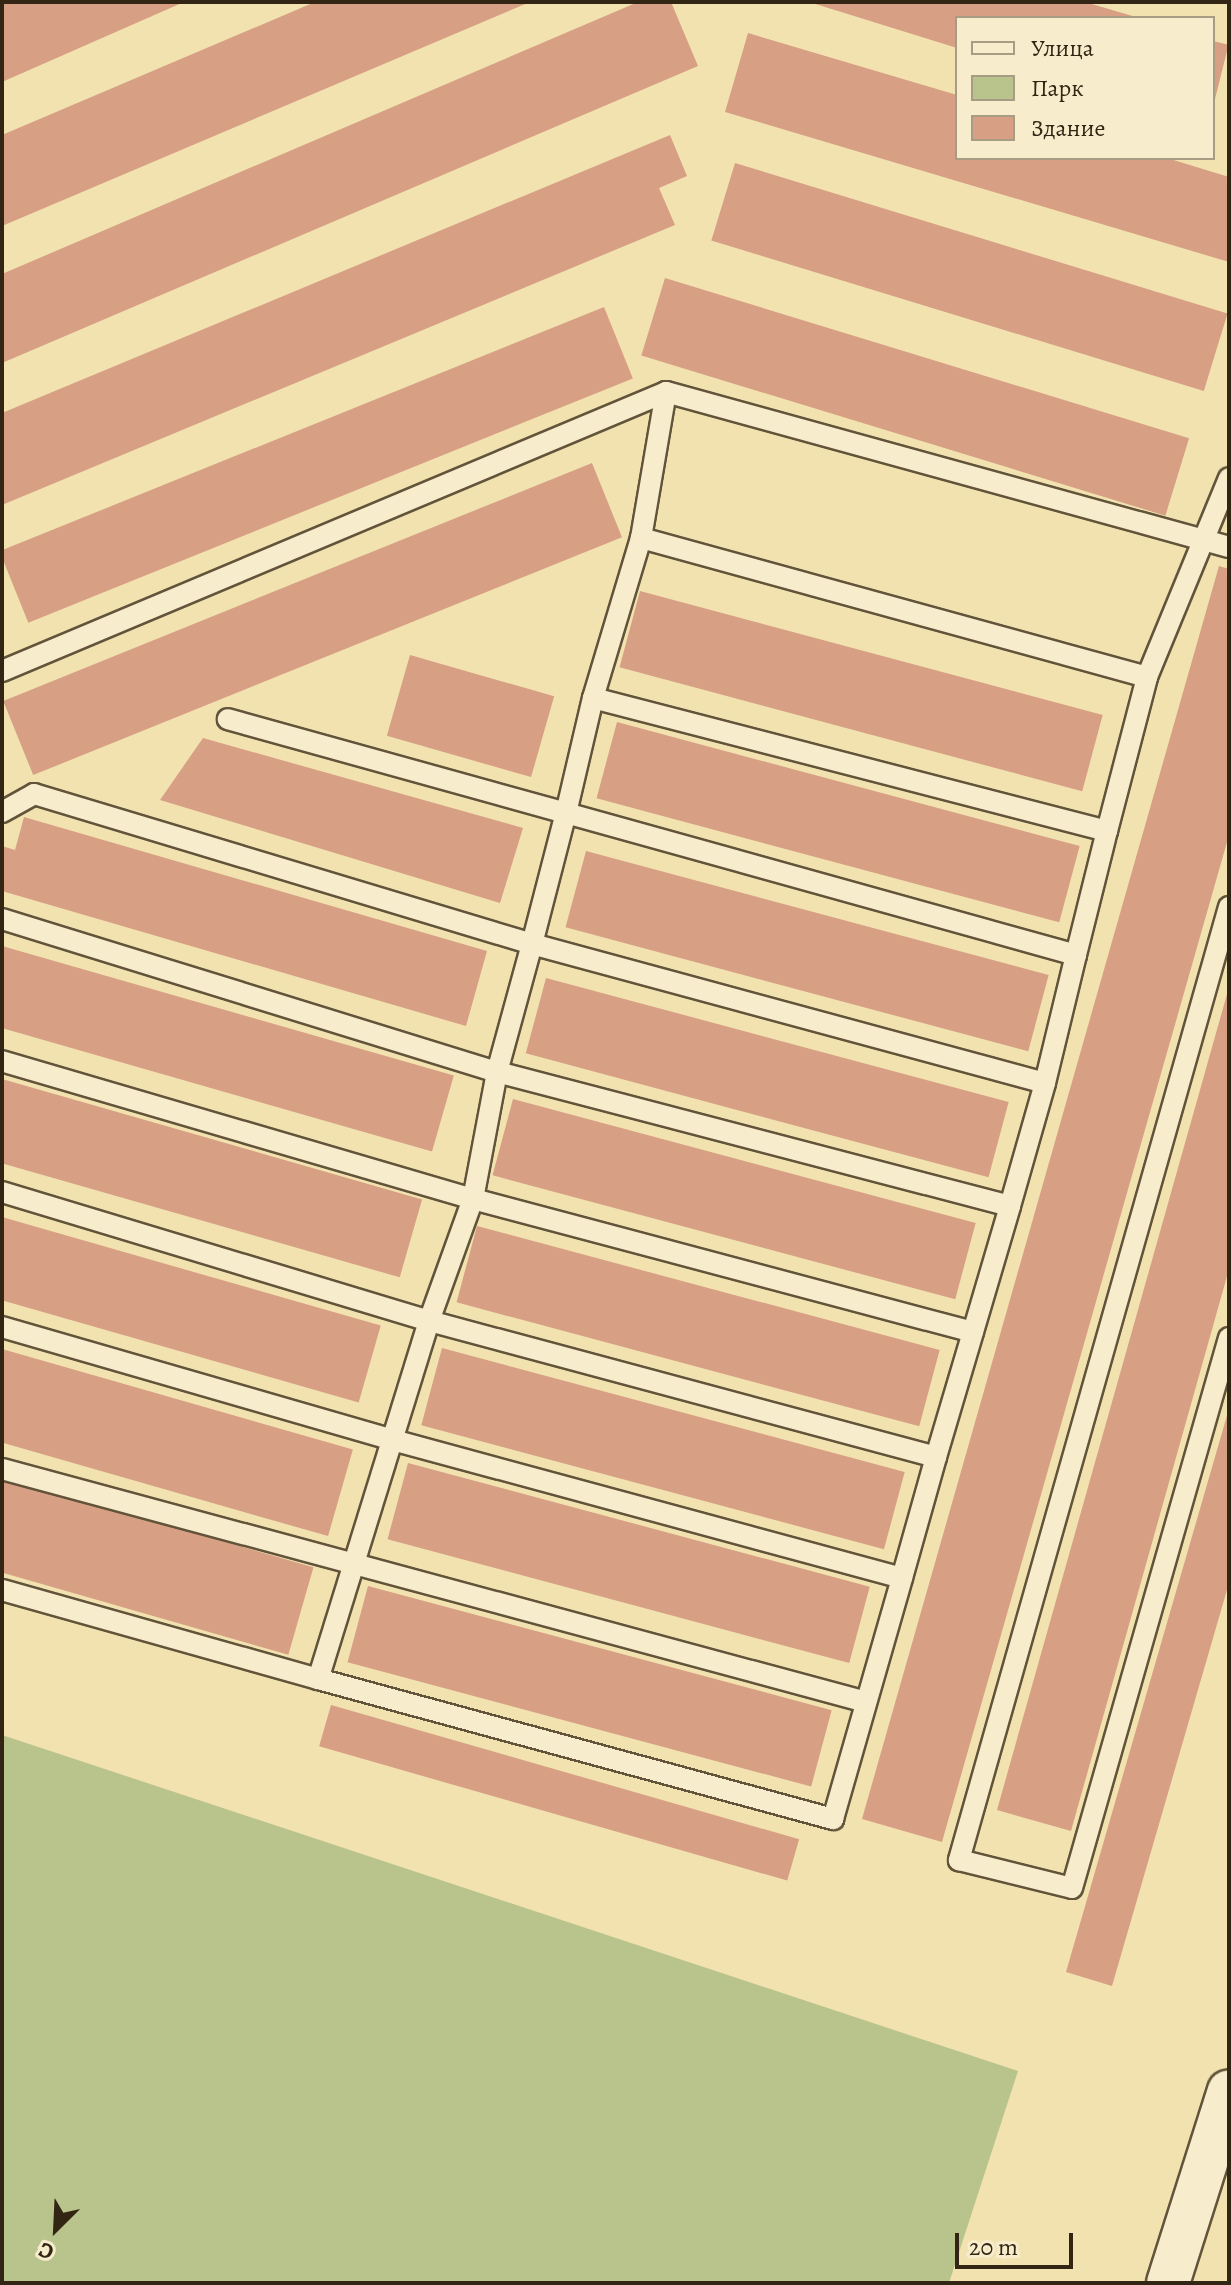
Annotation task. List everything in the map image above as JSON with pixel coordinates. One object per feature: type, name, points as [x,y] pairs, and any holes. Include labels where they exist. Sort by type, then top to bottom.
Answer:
[{"type":"street","points":[[1168,2283],[1229,2091]]},
{"type":"lane","points":[[318,1679],[389,1439],[473,1199],[497,1072],[566,813],[593,698],[641,538],[666,392]]},
{"type":"lane","points":[[2,671],[666,392],[1229,547]]},
{"type":"lane","points":[[2,1590],[833,1819],[1045,1083],[1147,677],[1207,542],[1229,478]]},
{"type":"lane","points":[[641,538],[1147,677]]},
{"type":"lane","points":[[593,698],[1107,831]]},
{"type":"lane","points":[[228,719],[1076,955]]},
{"type":"lane","points":[[2,812],[34,794],[532,944],[1045,1083]]},
{"type":"lane","points":[[1229,907],[959,1860],[1072,1888],[1229,1338]]},
{"type":"lane","points":[[2,919],[497,1072],[1010,1206]]},
{"type":"lane","points":[[2,1061],[473,1199],[973,1332]]},
{"type":"lane","points":[[2,1192],[429,1321],[936,1457]]},
{"type":"lane","points":[[2,1327],[389,1439],[902,1578]]},
{"type":"lane","points":[[2,1469],[351,1566],[866,1702]]},
{"type":"green space","points":[[2,1735],[1018,2071],[949,2283],[2,2283]]},
{"type":"building","points":[[2,2],[184,2],[2,82]]},
{"type":"building","points":[[315,2],[530,2],[2,226],[2,135]]},
{"type":"building","points":[[638,2],[671,2],[698,66],[2,363],[2,274]]},
{"type":"building","points":[[809,2],[1085,2],[1133,16],[955,16],[955,47]]},
{"type":"building","points":[[748,33],[955,94],[955,160],[1174,160],[1229,177],[1229,262],[725,112]]},
{"type":"building","points":[[1215,41],[1229,45],[1215,99]]},
{"type":"building","points":[[670,135],[687,176],[659,188],[675,225],[2,505],[2,413]]},
{"type":"building","points":[[735,163],[1227,314],[1204,391],[711,240]]},
{"type":"building","points":[[665,278],[1189,438],[1165,516],[641,355]]},
{"type":"building","points":[[604,307],[633,378],[28,623],[2,557],[2,550]]},
{"type":"building","points":[[592,463],[622,537],[33,775],[3,701]]},
{"type":"building","points":[[1219,566],[1229,569],[1229,835],[942,1842],[862,1819]]},
{"type":"building","points":[[640,591],[1103,715],[1082,791],[620,667]]},
{"type":"building","points":[[410,655],[554,696],[531,777],[387,736]]},
{"type":"building","points":[[617,722],[1080,846],[1059,922],[597,798]]},
{"type":"building","points":[[203,738],[523,828],[500,903],[160,800]]},
{"type":"building","points":[[24,817],[487,951],[466,1026],[2,891],[2,846],[15,850]]},
{"type":"building","points":[[586,851],[1049,975],[1028,1051],[566,927]]},
{"type":"building","points":[[2,946],[454,1076],[432,1151],[2,1028]]},
{"type":"building","points":[[546,978],[1009,1102],[988,1177],[526,1053]]},
{"type":"building","points":[[1229,987],[1229,1269],[1071,1831],[997,1810]]},
{"type":"building","points":[[2,1079],[422,1199],[400,1277],[2,1163]]},
{"type":"building","points":[[513,1099],[976,1223],[955,1299],[493,1175]]},
{"type":"building","points":[[2,1217],[381,1326],[359,1403],[2,1300]]},
{"type":"building","points":[[477,1226],[940,1350],[919,1426],[457,1302]]},
{"type":"building","points":[[442,1348],[905,1472],[884,1549],[421,1425]]},
{"type":"building","points":[[2,1349],[353,1450],[328,1536],[2,1443]]},
{"type":"building","points":[[1228,1412],[1229,1583],[1112,1986],[1066,1972]]},
{"type":"building","points":[[408,1463],[870,1587],[849,1663],[388,1539]]},
{"type":"building","points":[[2,1478],[313,1567],[288,1655],[2,1573]]},
{"type":"building","points":[[368,1586],[832,1710],[811,1787],[348,1662]]},
{"type":"building","points":[[331,1705],[799,1839],[787,1881],[319,1746]]}]
